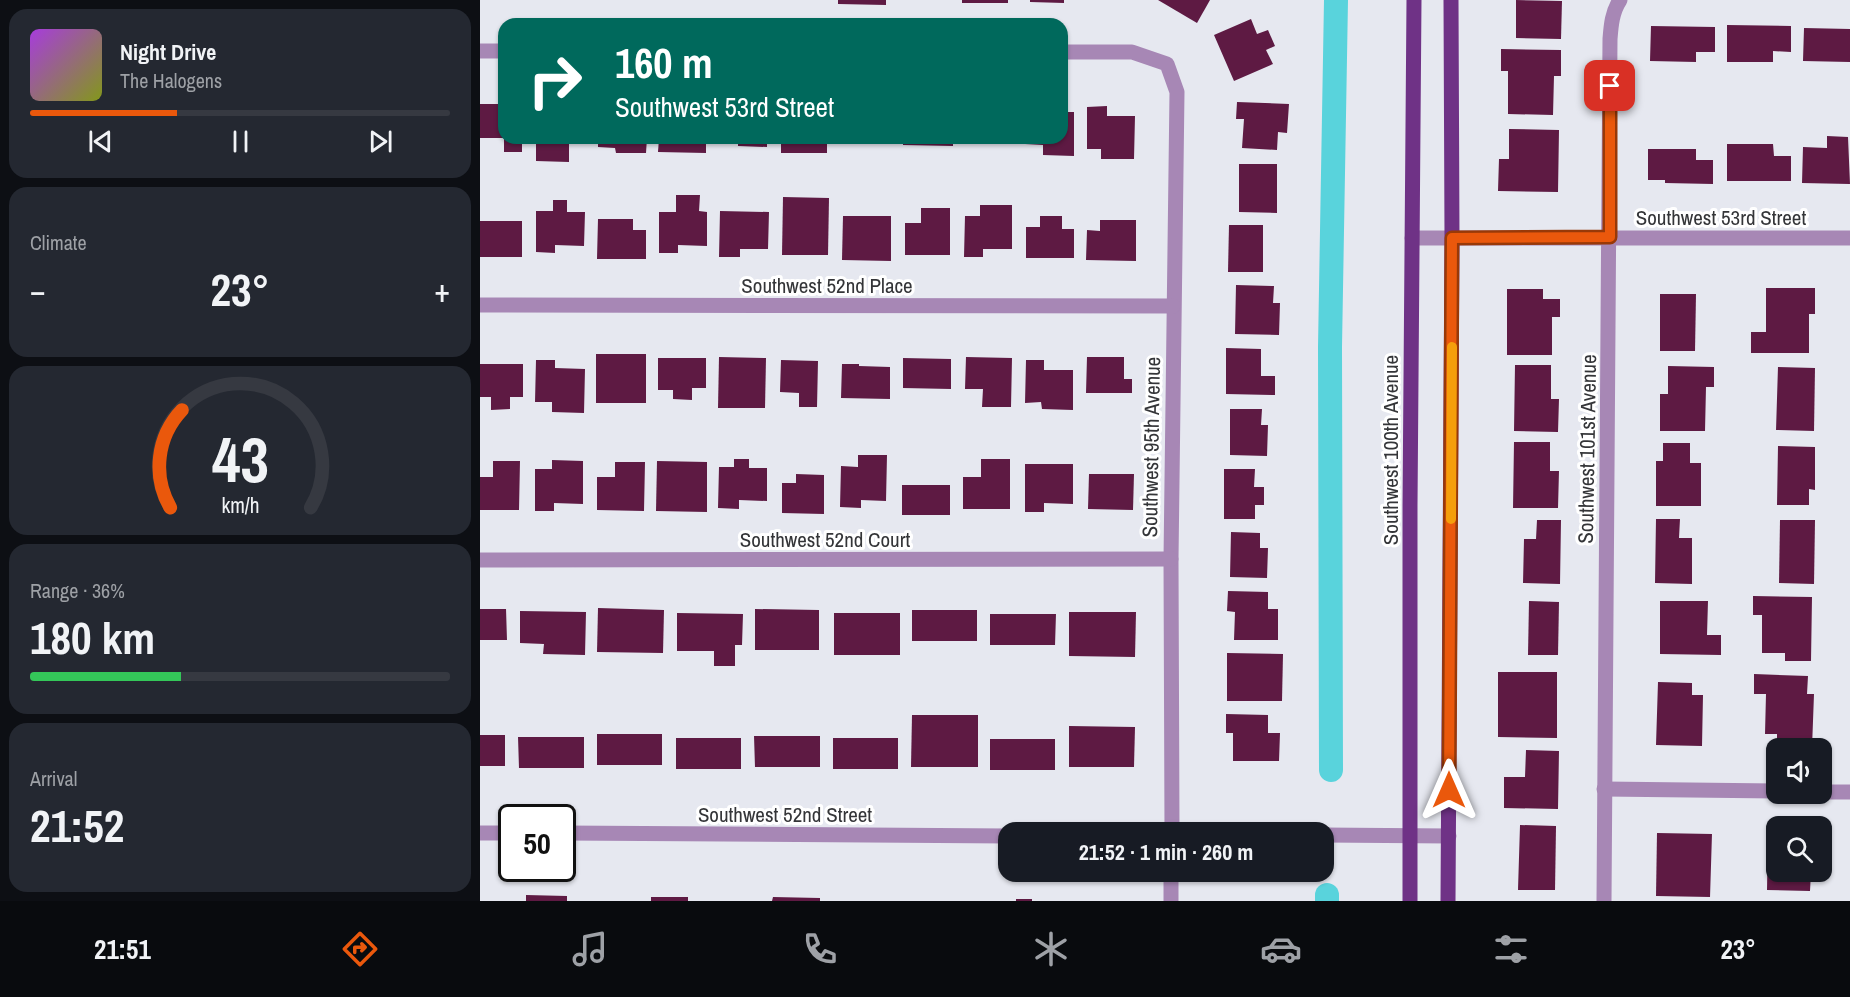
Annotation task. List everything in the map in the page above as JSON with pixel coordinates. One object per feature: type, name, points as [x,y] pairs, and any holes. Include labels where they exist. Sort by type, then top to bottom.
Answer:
[{"type":"main road","name":"Southwest 100th Avenue","points":[[1410,901],[1414,0]]},
{"type":"main road","points":[[1449,901],[1451,0]]},
{"type":"street","name":"Southwest 101st Avenue","points":[[1604,901],[1610,39],[1611,22],[1620,0]]},
{"type":"street","points":[[480,51],[498,51]]},
{"type":"street","name":"Southwest 95th Avenue","points":[[1068,52],[1132,52],[1167,64],[1177,92],[1171,559],[1172,822]]},
{"type":"street","name":"Southwest 53rd Street","points":[[1412,238],[1850,238]]},
{"type":"street","name":"Southwest 52nd Place","points":[[480,305],[1173,306]]},
{"type":"street","name":"Southwest 52nd Court","points":[[480,560],[1171,559]]},
{"type":"street","points":[[1604,789],[1766,791]]},
{"type":"street","points":[[1832,792],[1850,792]]},
{"type":"street","points":[[480,833],[498,833]]},
{"type":"street","name":"Southwest 52nd Street","points":[[576,834],[998,836]]},
{"type":"street","points":[[1334,835],[1449,836]]},
{"type":"street","points":[[1171,901],[1172,882]]},
{"type":"building","points":[[838,0],[886,0],[886,5],[838,4]]},
{"type":"building","points":[[962,0],[1008,0],[1008,3],[962,3]]},
{"type":"building","points":[[1030,0],[1064,0],[1064,3],[1030,2]]},
{"type":"building","points":[[1158,0],[1210,0],[1197,23]]},
{"type":"building","points":[[1516,0],[1562,1],[1561,39],[1516,38]]},
{"type":"building","points":[[1251,19],[1257,34],[1268,30],[1275,46],[1266,50],[1273,64],[1234,81],[1214,35]]},
{"type":"building","points":[[1727,25],[1791,26],[1791,52],[1773,51],[1773,62],[1727,62]]},
{"type":"building","points":[[1651,26],[1715,27],[1715,52],[1696,52],[1696,62],[1650,61]]},
{"type":"building","points":[[1804,28],[1850,29],[1850,62],[1803,61]]},
{"type":"building","points":[[1501,49],[1561,50],[1561,76],[1554,76],[1553,115],[1508,114],[1508,71],[1501,71]]},
{"type":"building","points":[[1237,102],[1289,104],[1287,133],[1278,132],[1277,150],[1242,148],[1244,119],[1236,119]]},
{"type":"building","points":[[480,104],[498,104],[498,138],[480,138]]},
{"type":"building","points":[[1107,106],[1107,116],[1135,116],[1134,159],[1101,159],[1101,149],[1087,149],[1087,107]]},
{"type":"building","points":[[1068,112],[1074,112],[1074,156],[1043,155],[1043,145],[1025,144],[1068,144]]},
{"type":"building","points":[[1509,129],[1559,130],[1558,192],[1498,191],[1499,159],[1509,159]]},
{"type":"building","points":[[1827,136],[1848,137],[1850,184],[1802,183],[1803,147],[1827,148]]},
{"type":"building","points":[[504,144],[522,144],[522,152],[504,152]]},
{"type":"building","points":[[536,144],[569,144],[569,162],[536,161]]},
{"type":"building","points":[[598,144],[647,144],[646,153],[616,153],[615,148],[598,147]]},
{"type":"building","points":[[659,144],[706,144],[706,153],[658,152]]},
{"type":"building","points":[[738,144],[767,144],[767,147],[738,146]]},
{"type":"building","points":[[781,144],[827,144],[827,153],[781,153]]},
{"type":"building","points":[[953,144],[953,146],[903,145]]},
{"type":"building","points":[[1727,144],[1773,144],[1774,156],[1791,156],[1791,181],[1727,181]]},
{"type":"building","points":[[1648,149],[1696,149],[1696,160],[1713,160],[1713,184],[1665,183],[1665,180],[1648,180]]},
{"type":"building","points":[[1239,164],[1277,164],[1277,213],[1239,212]]},
{"type":"building","points":[[676,195],[700,195],[699,211],[707,212],[707,246],[678,245],[678,253],[659,253],[659,212],[676,212]]},
{"type":"building","points":[[783,197],[829,198],[828,255],[782,255]]},
{"type":"building","points":[[553,200],[567,200],[567,212],[585,212],[584,246],[555,245],[555,253],[536,252],[536,211],[553,211]]},
{"type":"building","points":[[980,205],[1012,205],[1012,249],[983,249],[983,257],[964,257],[965,216],[980,216]]},
{"type":"building","points":[[921,208],[950,208],[950,255],[905,255],[905,223],[921,223]]},
{"type":"building","points":[[720,211],[769,212],[768,249],[740,249],[740,257],[719,257]]},
{"type":"building","points":[[843,216],[891,216],[891,261],[842,260]]},
{"type":"building","points":[[1040,216],[1062,216],[1062,229],[1074,229],[1074,258],[1026,258],[1026,227],[1040,227]]},
{"type":"building","points":[[598,219],[633,219],[633,230],[646,230],[646,259],[597,259]]},
{"type":"building","points":[[1100,220],[1136,220],[1136,261],[1086,260],[1087,230],[1100,231]]},
{"type":"building","points":[[480,221],[522,221],[522,257],[480,257]]},
{"type":"building","points":[[1229,225],[1263,225],[1263,272],[1228,272]]},
{"type":"building","points":[[1236,285],[1274,286],[1273,303],[1280,303],[1279,335],[1235,334]]},
{"type":"building","points":[[1766,288],[1815,288],[1815,314],[1809,314],[1809,353],[1751,353],[1751,332],[1766,332]]},
{"type":"building","points":[[1507,289],[1543,289],[1543,299],[1560,299],[1560,317],[1552,317],[1552,355],[1507,355]]},
{"type":"building","points":[[1660,294],[1696,294],[1695,351],[1660,351]]},
{"type":"building","points":[[1226,348],[1261,349],[1261,376],[1275,376],[1275,395],[1226,394]]},
{"type":"building","points":[[596,354],[646,354],[646,403],[596,403]]},
{"type":"building","points":[[719,357],[766,358],[765,408],[718,408]]},
{"type":"building","points":[[966,357],[1012,358],[1011,407],[982,407],[983,389],[965,389]]},
{"type":"building","points":[[1087,357],[1124,357],[1124,379],[1132,379],[1132,393],[1086,393]]},
{"type":"building","points":[[658,358],[706,358],[706,388],[692,388],[692,400],[673,399],[673,390],[658,390]]},
{"type":"building","points":[[903,358],[951,359],[951,389],[903,388]]},
{"type":"building","points":[[536,360],[555,360],[555,368],[585,369],[584,413],[552,412],[552,402],[535,402]]},
{"type":"building","points":[[781,360],[818,361],[817,407],[799,407],[799,393],[780,392]]},
{"type":"building","points":[[1026,360],[1044,360],[1044,370],[1073,370],[1073,410],[1042,409],[1041,402],[1025,403]]},
{"type":"building","points":[[480,364],[523,364],[523,397],[510,397],[510,409],[491,410],[491,397],[480,397]]},
{"type":"building","points":[[842,364],[890,367],[890,399],[841,398]]},
{"type":"building","points":[[1515,365],[1551,365],[1551,399],[1559,399],[1558,432],[1514,431]]},
{"type":"building","points":[[1668,366],[1714,367],[1714,387],[1706,387],[1705,431],[1660,431],[1660,394],[1668,394]]},
{"type":"building","points":[[1778,367],[1815,368],[1814,431],[1776,430]]},
{"type":"building","points":[[1230,409],[1262,409],[1261,425],[1268,425],[1267,456],[1230,455]]},
{"type":"building","points":[[1514,442],[1550,442],[1550,471],[1559,471],[1558,508],[1513,508]]},
{"type":"building","points":[[1663,443],[1690,443],[1690,463],[1701,463],[1701,506],[1656,506],[1656,461],[1663,461]]},
{"type":"building","points":[[1778,446],[1815,447],[1815,490],[1809,489],[1809,505],[1777,505]]},
{"type":"building","points":[[858,455],[887,455],[886,501],[861,500],[861,508],[840,507],[841,466],[858,467]]},
{"type":"building","points":[[734,459],[749,459],[749,468],[767,468],[767,501],[739,500],[739,509],[718,508],[719,467],[734,467]]},
{"type":"building","points":[[981,459],[1010,459],[1010,509],[963,509],[963,477],[981,477]]},
{"type":"building","points":[[552,460],[583,461],[583,504],[554,503],[554,511],[535,511],[535,469],[552,469]]},
{"type":"building","points":[[493,461],[520,461],[519,510],[480,510],[480,477],[493,477]]},
{"type":"building","points":[[657,461],[707,462],[707,512],[656,511]]},
{"type":"building","points":[[615,462],[645,462],[644,511],[597,510],[597,477],[615,477]]},
{"type":"building","points":[[1025,464],[1073,464],[1073,504],[1044,503],[1044,512],[1025,512]]},
{"type":"building","points":[[1224,469],[1255,469],[1254,487],[1264,487],[1264,505],[1255,505],[1255,519],[1224,519]]},
{"type":"building","points":[[796,474],[824,475],[824,514],[782,513],[782,483],[796,483]]},
{"type":"building","points":[[1089,474],[1134,474],[1133,510],[1088,509]]},
{"type":"building","points":[[902,485],[950,485],[950,515],[902,515]]},
{"type":"building","points":[[1656,519],[1680,519],[1679,538],[1692,538],[1692,584],[1655,583]]},
{"type":"building","points":[[1537,520],[1561,520],[1560,584],[1523,583],[1524,539],[1536,539]]},
{"type":"building","points":[[1780,520],[1815,520],[1814,584],[1779,583]]},
{"type":"building","points":[[1231,532],[1260,533],[1260,548],[1268,548],[1267,578],[1230,577]]},
{"type":"building","points":[[1228,591],[1268,592],[1268,609],[1278,609],[1278,640],[1234,640],[1235,612],[1227,611]]},
{"type":"building","points":[[1753,596],[1812,597],[1811,661],[1785,661],[1785,653],[1762,653],[1762,615],[1753,615]]},
{"type":"building","points":[[1529,601],[1559,602],[1558,655],[1528,655]]},
{"type":"building","points":[[1660,601],[1708,601],[1707,635],[1721,635],[1721,655],[1660,654]]},
{"type":"building","points":[[598,608],[664,610],[663,653],[597,652]]},
{"type":"building","points":[[480,609],[506,609],[507,640],[480,640]]},
{"type":"building","points":[[755,609],[819,610],[819,650],[755,650]]},
{"type":"building","points":[[912,610],[977,610],[977,641],[912,641]]},
{"type":"building","points":[[520,611],[586,612],[585,655],[543,654],[544,644],[520,643]]},
{"type":"building","points":[[1069,612],[1136,612],[1135,657],[1069,656]]},
{"type":"building","points":[[677,613],[743,614],[742,645],[735,645],[735,666],[714,666],[714,651],[677,651]]},
{"type":"building","points":[[834,613],[900,613],[900,655],[834,655]]},
{"type":"building","points":[[990,614],[1056,614],[1055,645],[990,645]]},
{"type":"building","points":[[1227,653],[1283,654],[1282,701],[1227,701]]},
{"type":"building","points":[[1498,672],[1557,672],[1557,738],[1498,737]]},
{"type":"building","points":[[1754,674],[1808,676],[1807,694],[1814,694],[1812,738],[1777,738],[1777,734],[1765,734],[1766,694],[1754,694]]},
{"type":"building","points":[[1658,682],[1692,683],[1692,695],[1703,695],[1702,746],[1656,745]]},
{"type":"building","points":[[1226,714],[1268,715],[1268,733],[1280,733],[1279,761],[1233,761],[1233,733],[1226,733]]},
{"type":"building","points":[[912,715],[978,715],[978,767],[911,767]]},
{"type":"building","points":[[1069,726],[1135,727],[1134,767],[1069,767]]},
{"type":"building","points":[[597,734],[662,734],[662,765],[597,765]]},
{"type":"building","points":[[480,735],[505,735],[505,766],[480,766]]},
{"type":"building","points":[[754,736],[820,736],[820,767],[755,767]]},
{"type":"building","points":[[518,737],[584,737],[584,768],[519,768]]},
{"type":"building","points":[[676,738],[741,738],[741,769],[676,769]]},
{"type":"building","points":[[833,738],[898,738],[898,769],[833,769]]},
{"type":"building","points":[[990,739],[1055,739],[1055,770],[990,770]]},
{"type":"building","points":[[1526,750],[1559,751],[1558,809],[1504,808],[1504,777],[1525,777]]},
{"type":"building","points":[[1520,825],[1556,826],[1555,890],[1518,890]]},
{"type":"building","points":[[1657,833],[1712,834],[1710,897],[1656,896]]},
{"type":"building","points":[[1767,882],[1810,882],[1810,891],[1767,890]]},
{"type":"building","points":[[526,895],[567,896],[567,901],[526,901]]},
{"type":"building","points":[[651,897],[688,897],[688,901],[651,901]]},
{"type":"building","points":[[773,897],[820,898],[820,901],[772,901]]},
{"type":"building","points":[[1016,899],[1032,899],[1032,901],[1016,901]]},
{"type":"waterway","points":[[1331,770],[1330,347],[1336,0]]},
{"type":"waterway","points":[[1327,895],[1327,901]]},
{"type":"slow traffic","points":[[1451,519],[1452,347]]},
{"type":"route","points":[[1449,790],[1452,238],[1610,237],[1610,86]]}]
